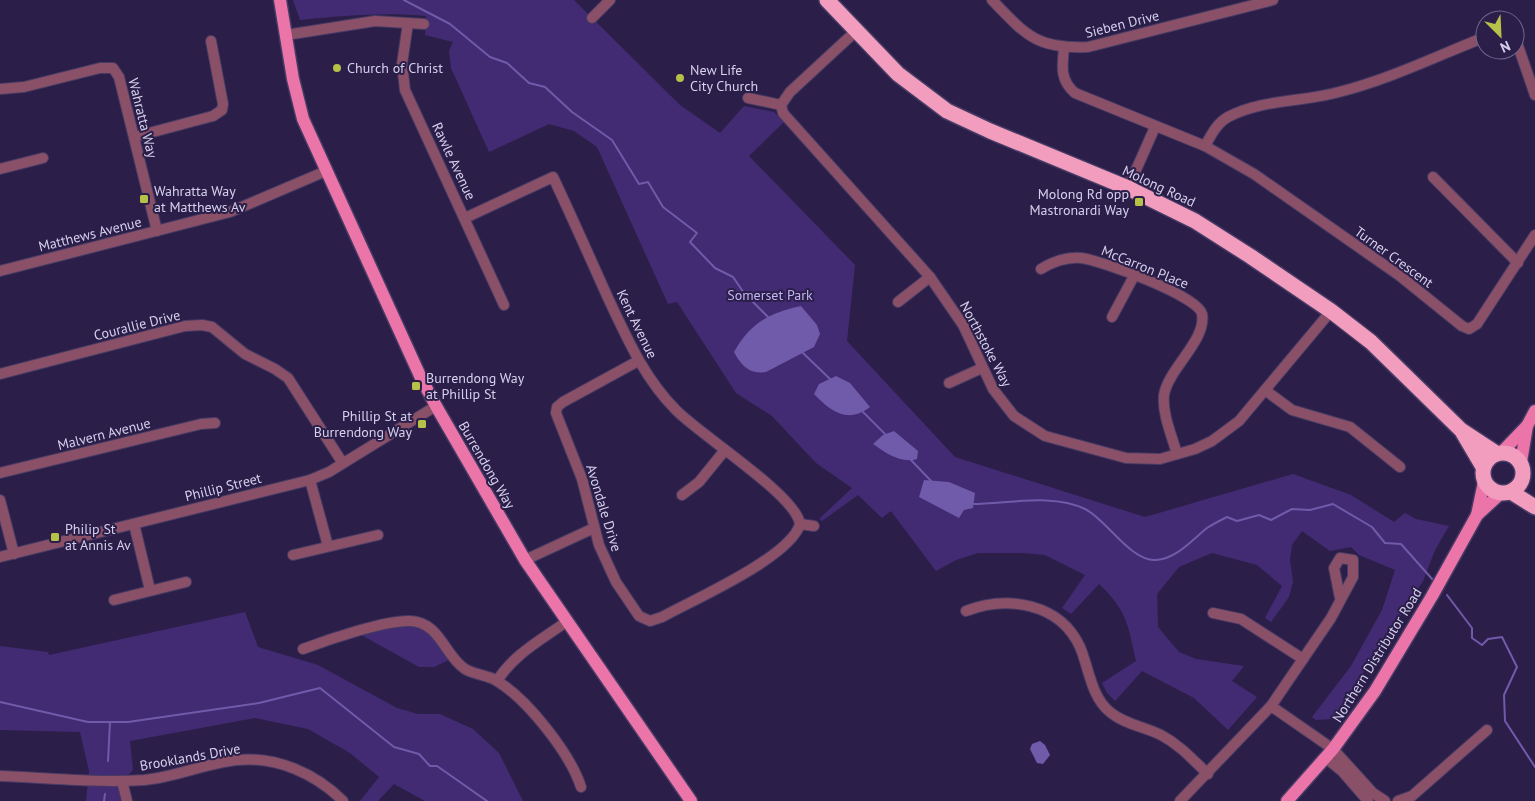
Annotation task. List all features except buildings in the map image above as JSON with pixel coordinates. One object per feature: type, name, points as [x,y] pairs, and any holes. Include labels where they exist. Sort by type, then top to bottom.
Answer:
[{"type":"highway","name":"Molong Road","points":[[827,0],[898,74],[947,111],[990,131],[1128,188],[1219,235],[1331,311],[1371,342],[1461,430],[1499,452]]},
{"type":"highway","name":"Molong Road","points":[[1461,430],[1484,474]]},
{"type":"highway","points":[[1506,493],[1518,487],[1523,479],[1524,470],[1521,462],[1515,456],[1499,452],[1487,459],[1484,474],[1491,490],[1506,493],[1535,507]]},
{"type":"highway","points":[[1523,479],[1535,498]]},
{"type":"main road","name":"Burrendong Way","points":[[280,0],[302,119],[420,378],[525,560],[691,801]]},
{"type":"main road","points":[[1521,462],[1527,426],[1535,411]]},
{"type":"main road","points":[[1499,452],[1527,426]]},
{"type":"main road","name":"Northern Distributor Road","points":[[1287,801],[1329,754],[1375,691],[1432,596],[1477,515],[1484,474]]},
{"type":"main road","name":"Northern Distributor Road","points":[[1477,515],[1506,493]]},
{"type":"street","points":[[592,18],[610,0]]},
{"type":"street","name":"Sieben Drive","points":[[992,0],[1030,37],[1064,48],[1088,48],[1273,0]]},
{"type":"street","points":[[286,35],[375,21],[424,24]]},
{"type":"street","name":"Rawle Avenue","points":[[408,23],[402,64],[405,90],[504,304]]},
{"type":"street","points":[[748,98],[781,105],[790,92],[856,32]]},
{"type":"street","points":[[134,137],[213,116],[222,110],[223,104],[211,41]]},
{"type":"street","points":[[1205,146],[1218,124],[1236,113],[1272,103],[1338,93],[1384,79],[1475,41]]},
{"type":"street","name":"Turner Crescent","points":[[1064,48],[1062,73],[1066,86],[1075,93],[1205,146],[1254,174],[1400,276],[1462,326],[1469,329],[1477,324],[1535,234]]},
{"type":"street","points":[[1523,60],[1535,95]]},
{"type":"street","name":"Wahratta Way","points":[[0,88],[24,87],[100,68],[113,68],[119,77],[157,231]]},
{"type":"street","name":"Northstoke Way","points":[[781,105],[784,115],[930,277],[963,325],[993,389],[1014,416],[1045,436],[1126,458],[1160,459],[1212,441],[1230,428],[1265,390],[1331,311]]},
{"type":"street","points":[[1128,188],[1155,127]]},
{"type":"street","points":[[0,169],[43,158]]},
{"type":"street","name":"Matthews Avenue","points":[[0,271],[244,207],[326,171]]},
{"type":"street","name":"Kent Avenue","points":[[465,218],[553,177],[638,361],[657,390],[677,412],[763,480],[796,512],[800,524]]},
{"type":"street","points":[[1433,177],[1518,263]]},
{"type":"street","name":"McCarron Place","points":[[1041,269],[1056,260],[1080,258],[1103,262],[1186,297],[1199,306],[1202,314],[1202,326],[1164,394],[1164,408],[1177,454]]},
{"type":"street","points":[[1112,317],[1134,276]]},
{"type":"street","points":[[898,302],[930,277]]},
{"type":"street","name":"Courallie Drive","points":[[0,374],[185,326],[202,324],[212,327],[245,354],[275,369],[288,378],[342,462]]},
{"type":"street","name":"Avondale Drive","points":[[638,361],[557,407],[557,420],[582,479],[594,528],[616,582],[639,616],[650,620],[662,617],[762,564],[791,540],[800,524]]},
{"type":"street","points":[[949,382],[982,368]]},
{"type":"street","points":[[1265,390],[1285,407],[1350,427],[1400,466]]},
{"type":"street","name":"Phillip Street","points":[[0,557],[310,480],[329,472],[342,462],[436,406]]},
{"type":"street","name":"Malvern Avenue","points":[[0,474],[201,424],[215,423]]},
{"type":"street","points":[[682,495],[699,482],[725,450]]},
{"type":"street","points":[[310,480],[328,546]]},
{"type":"street","points":[[0,500],[14,554]]},
{"type":"street","points":[[134,524],[150,590]]},
{"type":"street","points":[[800,524],[814,526]]},
{"type":"street","points":[[525,560],[594,528]]},
{"type":"street","points":[[293,556],[378,535]]},
{"type":"street","points":[[114,600],[186,582]]},
{"type":"street","points":[[1180,801],[1208,774],[1271,706],[1331,618],[1340,598]]},
{"type":"street","points":[[966,611],[984,604],[1013,602],[1039,609],[1061,620],[1079,646],[1090,679],[1109,712],[1176,744],[1208,774]]},
{"type":"street","points":[[1213,613],[1241,619],[1303,659]]},
{"type":"street","points":[[303,649],[323,641],[376,627],[411,621],[426,625],[441,638],[453,658],[466,669],[497,681],[527,705],[576,773],[581,787]]},
{"type":"street","points":[[497,681],[507,666],[519,655],[566,622]]},
{"type":"street","points":[[1271,706],[1373,793],[1385,801]]},
{"type":"street","points":[[1398,801],[1410,798],[1487,730]]},
{"type":"street","points":[[1329,754],[1368,801]]},
{"type":"street","name":"Brooklands Drive","points":[[0,776],[122,781],[147,780],[238,760],[273,762],[302,771],[330,788],[343,801]]},
{"type":"street","points":[[122,781],[127,801]]},
{"type":"green space","name":"Somerset Park","points":[[293,0],[574,0],[680,105],[720,133],[744,106],[774,112],[784,122],[749,156],[855,265],[847,341],[955,457],[1145,517],[1293,474],[1351,495],[1394,522],[1405,513],[1416,519],[1449,526],[1435,550],[1423,581],[1333,719],[1316,720],[1312,717],[1351,666],[1382,610],[1395,570],[1359,555],[1351,547],[1330,551],[1302,531],[1292,545],[1290,560],[1293,582],[1289,597],[1271,622],[1265,618],[1282,586],[1257,565],[1212,553],[1179,567],[1157,594],[1158,627],[1179,652],[1196,659],[1244,666],[1232,681],[1257,697],[1228,730],[1194,698],[1142,671],[1115,701],[1107,693],[1102,683],[1136,661],[1131,637],[1121,610],[1099,584],[1071,614],[1062,608],[1085,575],[1045,555],[1022,553],[978,553],[956,560],[936,571],[891,511],[882,518],[858,495],[822,521],[819,519],[852,488],[816,463],[772,416],[736,393],[677,302],[668,304],[597,147],[574,131],[549,124],[489,152],[451,68],[449,51],[453,42],[425,35],[426,16],[379,14],[300,20]]},
{"type":"green space","points":[[245,612],[258,647],[318,665],[397,708],[418,714],[440,714],[473,729],[499,753],[523,801],[425,801],[394,784],[378,801],[360,801],[379,777],[350,753],[308,729],[255,718],[130,741],[133,770],[122,781],[121,801],[86,801],[89,771],[80,732],[0,730],[0,646],[48,652],[49,655]]},
{"type":"green space","points":[[393,623],[426,625],[453,658],[434,667],[419,667],[356,632]]},
{"type":"shaded area","points":[[801,306],[817,325],[820,334],[814,347],[766,372],[755,372],[746,368],[734,352],[747,334],[770,316]]},
{"type":"shaded area","points":[[836,376],[850,383],[870,407],[854,415],[847,415],[833,411],[820,400],[814,394],[819,384]]},
{"type":"shaded area","points":[[894,431],[918,451],[917,459],[899,459],[873,444],[883,435]]},
{"type":"shaded area","points":[[924,480],[949,482],[975,493],[973,508],[964,510],[959,518],[919,497]]},
{"type":"shaded area","points":[[1040,741],[1045,745],[1050,755],[1043,764],[1037,763],[1030,749],[1032,744]]},
{"type":"waterway","points":[[404,0],[450,24],[490,57],[507,63],[529,83],[545,87],[572,112],[612,140],[639,184],[648,182],[663,207],[697,233],[690,242],[715,268],[733,277],[744,293],[769,318]]},
{"type":"waterway","points":[[802,352],[831,380]]},
{"type":"waterway","points":[[863,412],[886,435]]},
{"type":"waterway","points":[[910,459],[933,483]]},
{"type":"waterway","points":[[972,504],[1029,500],[1058,501],[1072,504],[1093,514],[1137,554],[1147,559],[1156,560],[1177,553],[1207,528],[1227,517],[1237,521],[1259,515],[1271,520],[1292,509],[1310,510],[1333,504],[1372,527],[1385,543],[1401,544],[1433,580]]},
{"type":"waterway","points":[[1447,595],[1472,628],[1472,638],[1482,645],[1488,639],[1502,637],[1517,667],[1504,695],[1505,721],[1535,767]]},
{"type":"waterway","points":[[0,702],[88,722],[128,722],[259,703],[320,688],[394,747],[419,754],[430,766],[437,766],[487,801]]},
{"type":"waterway","points":[[108,761],[110,722]]},
{"type":"waterway","points":[[104,801],[105,794]]},
{"type":"place","name":"Church of Christ","points":[[337,68]]},
{"type":"place","name":"New Life City Church","points":[[680,78]]},
{"type":"place","name":"Wahratta Way at Matthews Av","points":[[144,199]]},
{"type":"place","name":"Molong Rd opp Mastronardi Way","points":[[1139,202]]},
{"type":"place","name":"Burrendong Way at Phillip St","points":[[416,386]]},
{"type":"place","name":"Phillip St at Burrendong Way","points":[[422,424]]},
{"type":"place","name":"Philip St at Annis Av","points":[[55,537]]}]
